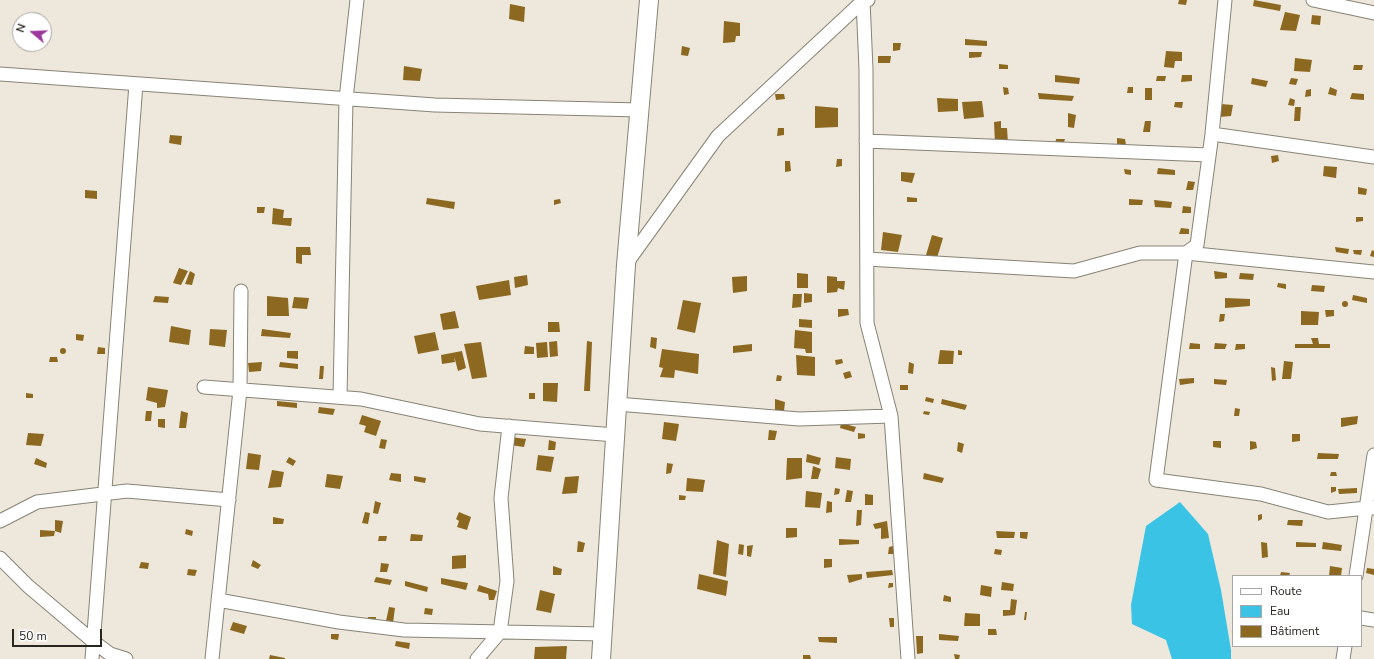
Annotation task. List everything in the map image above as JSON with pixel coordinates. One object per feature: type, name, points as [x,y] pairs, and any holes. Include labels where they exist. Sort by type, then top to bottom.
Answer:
[{"type":"main road","points":[[601,659],[626,265],[649,0]]},
{"type":"street","points":[[340,397],[346,99],[356,0]]},
{"type":"street","points":[[865,0],[867,324],[891,416],[908,659]]},
{"type":"street","points":[[626,265],[718,136],[865,0]]},
{"type":"street","points":[[1225,0],[1212,134],[1197,245],[1186,253],[1156,480],[1261,494],[1328,512],[1370,508]]},
{"type":"street","points":[[1313,0],[1374,13]]},
{"type":"street","points":[[0,74],[435,105],[640,110]]},
{"type":"street","points":[[92,659],[136,84]]},
{"type":"street","points":[[1212,134],[1374,157]]},
{"type":"street","points":[[866,140],[1209,155]]},
{"type":"street","points":[[867,259],[1074,271],[1140,253],[1186,253],[1374,272]]},
{"type":"street","points":[[212,659],[240,390],[241,291]]},
{"type":"street","points":[[204,387],[361,399],[480,424],[615,435]]},
{"type":"street","points":[[617,404],[799,419],[891,416]]},
{"type":"street","points":[[477,659],[500,632],[507,581],[501,498],[509,426]]},
{"type":"street","points":[[1356,575],[1370,508],[1374,455]]},
{"type":"street","points":[[0,520],[37,502],[127,491],[229,500]]},
{"type":"street","points":[[0,558],[28,586],[94,642],[110,654],[126,659]]},
{"type":"street","points":[[218,600],[339,622],[404,630],[603,634]]},
{"type":"street","points":[[1362,618],[1374,620]]},
{"type":"street","points":[[1343,659],[1345,647]]},
{"type":"water","points":[[1180,502],[1208,534],[1221,590],[1231,650],[1231,659],[1172,659],[1166,640],[1132,624],[1131,605],[1146,526]]},
{"type":"building","points":[[1179,0],[1187,0],[1186,5],[1178,4]]},
{"type":"building","points":[[1254,0],[1281,5],[1280,11],[1253,6]]},
{"type":"building","points":[[510,4],[525,7],[524,22],[509,19]]},
{"type":"building","points":[[1285,12],[1300,15],[1296,31],[1280,30]]},
{"type":"building","points":[[1312,15],[1321,16],[1320,25],[1311,24]]},
{"type":"building","points":[[724,21],[740,23],[740,36],[736,36],[735,42],[723,43]]},
{"type":"building","points":[[965,39],[987,41],[987,46],[965,45]]},
{"type":"building","points":[[893,43],[901,43],[900,50],[893,51]]},
{"type":"building","points":[[682,46],[690,48],[688,56],[681,55]]},
{"type":"building","points":[[1166,51],[1182,52],[1182,61],[1175,61],[1174,68],[1164,67]]},
{"type":"building","points":[[969,52],[982,52],[981,57],[969,58]]},
{"type":"building","points":[[878,56],[891,56],[890,63],[878,63]]},
{"type":"building","points":[[1295,58],[1312,60],[1310,72],[1294,71]]},
{"type":"building","points":[[999,64],[1008,65],[1008,69],[999,69]]},
{"type":"building","points":[[1354,65],[1363,65],[1362,70],[1353,70]]},
{"type":"building","points":[[404,66],[422,69],[420,81],[403,80]]},
{"type":"building","points":[[1055,75],[1080,78],[1079,84],[1055,82]]},
{"type":"building","points":[[1182,75],[1192,75],[1192,81],[1181,82]]},
{"type":"building","points":[[1157,76],[1166,76],[1165,81],[1156,81]]},
{"type":"building","points":[[1252,78],[1268,81],[1266,87],[1251,84]]},
{"type":"building","points":[[1291,78],[1298,79],[1296,85],[1289,84]]},
{"type":"building","points":[[1003,87],[1008,88],[1009,94],[1004,95]]},
{"type":"building","points":[[1128,87],[1133,87],[1133,93],[1127,93]]},
{"type":"building","points":[[1330,87],[1337,90],[1336,96],[1328,94]]},
{"type":"building","points":[[1145,88],[1152,88],[1152,100],[1145,100]]},
{"type":"building","points":[[1311,89],[1311,96],[1305,97],[1306,90]]},
{"type":"building","points":[[1038,93],[1074,96],[1072,101],[1039,99]]},
{"type":"building","points":[[1352,93],[1364,94],[1364,100],[1350,99]]},
{"type":"building","points":[[775,94],[784,94],[785,99],[776,100]]},
{"type":"building","points":[[937,98],[958,99],[958,111],[938,112]]},
{"type":"building","points":[[1290,98],[1295,100],[1294,106],[1288,105]]},
{"type":"building","points":[[982,101],[984,117],[964,119],[962,102]]},
{"type":"building","points":[[1175,102],[1183,102],[1182,108],[1174,107]]},
{"type":"building","points":[[1221,104],[1233,105],[1231,116],[1219,117]]},
{"type":"building","points":[[815,106],[838,108],[838,127],[815,128]]},
{"type":"building","points":[[1295,107],[1301,107],[1300,121],[1294,121]]},
{"type":"building","points":[[1068,113],[1076,115],[1074,128],[1068,127]]},
{"type":"building","points":[[1001,121],[1001,128],[1007,128],[1008,143],[995,143],[994,122]]},
{"type":"building","points":[[1145,121],[1151,121],[1150,132],[1143,132]]},
{"type":"building","points":[[778,128],[784,128],[784,135],[777,136]]},
{"type":"building","points":[[170,135],[182,136],[181,145],[169,143]]},
{"type":"building","points":[[1117,138],[1125,139],[1126,145],[1117,145]]},
{"type":"building","points":[[1056,139],[1065,139],[1063,145],[1055,145]]},
{"type":"building","points":[[1278,155],[1279,161],[1272,163],[1271,156]]},
{"type":"building","points":[[837,159],[842,159],[842,166],[836,167]]},
{"type":"building","points":[[785,161],[790,161],[791,171],[785,172]]},
{"type":"building","points":[[1324,166],[1337,167],[1336,178],[1323,176]]},
{"type":"building","points":[[1158,168],[1175,170],[1175,175],[1157,174]]},
{"type":"building","points":[[1124,169],[1131,170],[1131,175],[1125,174]]},
{"type":"building","points":[[901,172],[915,173],[912,183],[901,181]]},
{"type":"building","points":[[1188,181],[1195,182],[1193,190],[1186,190]]},
{"type":"building","points":[[1358,187],[1367,189],[1366,195],[1358,194]]},
{"type":"building","points":[[85,190],[97,191],[97,199],[85,198]]},
{"type":"building","points":[[907,197],[917,198],[917,202],[907,202]]},
{"type":"building","points":[[427,198],[455,202],[454,209],[426,204]]},
{"type":"building","points":[[560,199],[561,203],[554,205],[554,200]]},
{"type":"building","points":[[1129,199],[1143,200],[1142,205],[1129,205]]},
{"type":"building","points":[[1154,200],[1172,202],[1171,208],[1155,207]]},
{"type":"building","points":[[1183,206],[1191,207],[1191,213],[1182,213]]},
{"type":"building","points":[[257,207],[265,207],[264,213],[257,213]]},
{"type":"building","points":[[273,208],[284,210],[283,218],[292,218],[291,226],[272,224]]},
{"type":"building","points":[[1356,217],[1363,217],[1363,221],[1356,222]]},
{"type":"building","points":[[1181,228],[1189,229],[1189,234],[1179,234]]},
{"type":"building","points":[[883,232],[902,235],[898,252],[881,250]]},
{"type":"building","points":[[932,235],[943,238],[937,258],[926,255]]},
{"type":"building","points":[[296,247],[310,247],[311,255],[302,255],[302,264],[296,263]]},
{"type":"building","points":[[1335,247],[1349,249],[1348,254],[1336,252]]},
{"type":"building","points":[[1353,250],[1362,250],[1361,255],[1354,254]]},
{"type":"building","points":[[1372,250],[1374,251],[1374,257],[1370,256]]},
{"type":"building","points":[[179,268],[188,271],[181,285],[173,283]]},
{"type":"building","points":[[190,271],[195,274],[192,285],[185,284]]},
{"type":"building","points":[[1214,271],[1227,273],[1227,278],[1215,279]]},
{"type":"building","points":[[797,273],[808,274],[808,288],[797,288]]},
{"type":"building","points":[[1240,273],[1254,274],[1253,280],[1239,279]]},
{"type":"building","points":[[527,275],[528,285],[515,288],[514,277]]},
{"type":"building","points":[[747,276],[747,291],[733,293],[732,277]]},
{"type":"building","points":[[827,276],[837,277],[837,281],[845,281],[844,290],[838,288],[837,292],[827,293]]},
{"type":"building","points":[[509,280],[511,295],[479,300],[476,286]]},
{"type":"building","points":[[1278,283],[1286,284],[1286,289],[1277,287]]},
{"type":"building","points":[[1312,285],[1325,286],[1324,292],[1311,291]]},
{"type":"building","points":[[804,293],[812,294],[812,302],[804,303]]},
{"type":"building","points":[[793,294],[802,294],[801,307],[792,308]]},
{"type":"building","points":[[1353,295],[1367,298],[1367,303],[1352,300]]},
{"type":"building","points":[[155,296],[169,297],[168,303],[153,302]]},
{"type":"building","points":[[267,296],[288,298],[289,316],[267,316]]},
{"type":"building","points":[[294,297],[309,298],[307,309],[292,308]]},
{"type":"building","points":[[1225,298],[1250,299],[1250,306],[1225,308]]},
{"type":"building","points":[[683,300],[701,303],[695,333],[677,329]]},
{"type":"building","points":[[1345,301],[1348,304],[1345,307],[1342,304]]},
{"type":"building","points":[[838,309],[848,309],[849,315],[838,317]]},
{"type":"building","points":[[1325,310],[1334,310],[1334,316],[1326,317]]},
{"type":"building","points":[[455,311],[459,328],[443,330],[440,314]]},
{"type":"building","points":[[1301,311],[1319,312],[1318,325],[1301,325]]},
{"type":"building","points":[[1220,314],[1225,314],[1224,321],[1219,322]]},
{"type":"building","points":[[799,319],[812,320],[812,328],[799,327]]},
{"type":"building","points":[[548,322],[559,322],[560,332],[548,332]]},
{"type":"building","points":[[171,326],[191,330],[189,345],[169,342]]},
{"type":"building","points":[[210,329],[227,330],[225,347],[209,345]]},
{"type":"building","points":[[262,329],[291,333],[290,338],[261,336]]},
{"type":"building","points":[[795,330],[812,332],[812,353],[806,353],[805,349],[794,348]]},
{"type":"building","points":[[435,332],[439,350],[418,354],[414,336]]},
{"type":"building","points":[[76,334],[84,335],[83,341],[76,340]]},
{"type":"building","points":[[651,337],[657,338],[656,349],[650,347]]},
{"type":"building","points":[[1311,338],[1318,338],[1319,344],[1330,344],[1330,348],[1295,348],[1295,344],[1313,344]]},
{"type":"building","points":[[557,341],[558,356],[550,357],[549,342]]},
{"type":"building","points":[[587,341],[592,342],[590,391],[584,391]]},
{"type":"building","points":[[481,342],[487,377],[472,379],[464,344]]},
{"type":"building","points":[[547,342],[548,357],[537,358],[536,343]]},
{"type":"building","points":[[1190,343],[1200,344],[1200,349],[1189,349]]},
{"type":"building","points":[[1215,343],[1227,344],[1225,349],[1214,349]]},
{"type":"building","points":[[752,344],[752,351],[733,353],[733,346]]},
{"type":"building","points":[[1236,344],[1245,344],[1245,349],[1235,350]]},
{"type":"building","points":[[525,346],[534,347],[534,354],[524,354]]},
{"type":"building","points":[[98,347],[105,348],[105,354],[97,354]]},
{"type":"building","points":[[63,348],[66,351],[63,354],[60,351]]},
{"type":"building","points":[[662,349],[699,354],[698,374],[675,370],[674,378],[660,377],[663,368],[659,367]]},
{"type":"building","points":[[940,350],[954,351],[953,364],[938,364]]},
{"type":"building","points":[[958,350],[962,351],[962,355],[958,355]]},
{"type":"building","points":[[287,351],[298,351],[298,359],[287,358]]},
{"type":"building","points":[[462,351],[466,368],[458,371],[454,356],[455,362],[442,364],[441,355]]},
{"type":"building","points":[[796,355],[815,357],[815,376],[797,375]]},
{"type":"building","points":[[50,357],[57,357],[58,362],[49,362]]},
{"type":"building","points":[[842,359],[843,363],[836,365],[835,360]]},
{"type":"building","points":[[1284,361],[1293,362],[1291,379],[1282,379]]},
{"type":"building","points":[[262,362],[261,371],[249,372],[248,363]]},
{"type":"building","points":[[280,362],[298,364],[298,369],[279,367]]},
{"type":"building","points":[[909,362],[914,364],[913,374],[908,373]]},
{"type":"building","points":[[320,366],[324,366],[323,379],[319,379]]},
{"type":"building","points":[[1271,367],[1275,368],[1276,380],[1272,381]]},
{"type":"building","points":[[850,371],[852,377],[845,379],[843,373]]},
{"type":"building","points":[[777,375],[782,376],[781,381],[776,381]]},
{"type":"building","points":[[1194,378],[1194,383],[1180,385],[1179,379]]},
{"type":"building","points":[[1214,379],[1227,380],[1226,385],[1214,384]]},
{"type":"building","points":[[543,383],[558,383],[557,402],[543,401]]},
{"type":"building","points":[[900,385],[908,385],[908,390],[900,390]]},
{"type":"building","points":[[148,387],[168,390],[165,407],[157,408],[157,403],[146,400]]},
{"type":"building","points":[[26,393],[33,394],[33,398],[26,398]]},
{"type":"building","points":[[529,393],[535,393],[535,399],[529,399]]},
{"type":"building","points":[[926,397],[934,399],[933,403],[925,401]]},
{"type":"building","points":[[775,399],[785,402],[784,411],[775,410]]},
{"type":"building","points":[[942,399],[967,405],[965,410],[941,404]]},
{"type":"building","points":[[277,401],[297,403],[297,408],[277,406]]},
{"type":"building","points":[[319,407],[335,409],[333,415],[318,413]]},
{"type":"building","points":[[1235,408],[1240,409],[1239,416],[1234,416]]},
{"type":"building","points":[[146,411],[152,411],[151,421],[145,421]]},
{"type":"building","points":[[181,411],[188,413],[186,428],[179,428]]},
{"type":"building","points":[[924,411],[930,412],[929,415],[923,414]]},
{"type":"building","points":[[362,415],[381,421],[376,436],[364,432],[366,426],[359,424]]},
{"type":"building","points":[[1358,416],[1357,424],[1341,427],[1341,418]]},
{"type":"building","points":[[158,419],[165,419],[165,428],[158,427]]},
{"type":"building","points":[[664,422],[679,424],[676,441],[662,439]]},
{"type":"building","points":[[841,423],[856,427],[854,432],[840,428]]},
{"type":"building","points":[[769,430],[777,431],[775,440],[768,440]]},
{"type":"building","points":[[28,433],[44,434],[41,446],[26,445]]},
{"type":"building","points":[[858,433],[865,434],[865,438],[858,439]]},
{"type":"building","points":[[1292,434],[1300,434],[1300,441],[1292,442]]},
{"type":"building","points":[[511,437],[526,439],[524,447],[510,445]]},
{"type":"building","points":[[381,439],[387,440],[385,449],[379,448]]},
{"type":"building","points":[[549,440],[556,442],[555,450],[548,450]]},
{"type":"building","points":[[1213,441],[1221,441],[1221,448],[1213,447]]},
{"type":"building","points":[[1250,441],[1256,442],[1257,448],[1250,450]]},
{"type":"building","points":[[958,442],[964,444],[962,453],[957,451]]},
{"type":"building","points":[[248,453],[261,455],[259,470],[246,469]]},
{"type":"building","points":[[1318,453],[1339,454],[1338,459],[1317,459]]},
{"type":"building","points":[[807,454],[821,458],[819,465],[806,462]]},
{"type":"building","points":[[538,455],[554,457],[551,472],[536,470]]},
{"type":"building","points":[[289,457],[296,461],[293,466],[286,462]]},
{"type":"building","points":[[836,457],[851,459],[850,470],[835,468]]},
{"type":"building","points":[[36,458],[47,463],[46,468],[34,464]]},
{"type":"building","points":[[787,458],[802,458],[802,478],[786,480]]},
{"type":"building","points":[[667,463],[673,464],[671,473],[666,474]]},
{"type":"building","points":[[813,466],[821,469],[818,479],[811,479]]},
{"type":"building","points":[[272,470],[284,472],[281,487],[268,488]]},
{"type":"building","points":[[1331,472],[1336,472],[1337,476],[1330,476]]},
{"type":"building","points":[[391,473],[401,474],[401,482],[389,480]]},
{"type":"building","points":[[924,473],[944,478],[942,483],[923,479]]},
{"type":"building","points":[[327,474],[343,476],[340,489],[325,487]]},
{"type":"building","points":[[414,476],[426,478],[425,483],[414,481]]},
{"type":"building","points":[[579,476],[577,493],[562,494],[565,477]]},
{"type":"building","points":[[687,478],[705,480],[703,492],[686,491]]},
{"type":"building","points":[[1331,487],[1336,487],[1336,491],[1331,493]]},
{"type":"building","points":[[835,488],[840,489],[839,494],[834,495]]},
{"type":"building","points":[[1357,488],[1357,493],[1339,494],[1338,489]]},
{"type":"building","points":[[847,490],[853,491],[851,502],[845,502]]},
{"type":"building","points":[[806,491],[822,493],[820,508],[805,507]]},
{"type":"building","points":[[865,494],[873,495],[873,505],[865,505]]},
{"type":"building","points":[[679,495],[686,496],[685,500],[679,500]]},
{"type":"building","points":[[375,501],[381,503],[378,514],[373,513]]},
{"type":"building","points":[[827,501],[832,502],[832,512],[826,513]]},
{"type":"building","points":[[857,510],[862,510],[861,525],[856,526]]},
{"type":"building","points":[[365,512],[370,513],[368,524],[362,523]]},
{"type":"building","points":[[459,512],[471,517],[467,530],[457,527],[459,521],[456,519]]},
{"type":"building","points":[[1262,514],[1262,519],[1258,521],[1258,515]]},
{"type":"building","points":[[273,517],[284,519],[283,524],[273,524]]},
{"type":"building","points":[[55,520],[63,521],[61,533],[55,531]]},
{"type":"building","points":[[1288,520],[1303,520],[1302,526],[1287,525]]},
{"type":"building","points":[[887,521],[889,538],[881,539],[881,528],[875,529],[873,524]]},
{"type":"building","points":[[786,528],[797,528],[797,537],[786,538]]},
{"type":"building","points":[[186,529],[193,531],[192,536],[185,534]]},
{"type":"building","points":[[40,530],[55,531],[54,536],[40,537]]},
{"type":"building","points":[[996,531],[1015,532],[1014,538],[997,538]]},
{"type":"building","points":[[1020,532],[1028,532],[1027,539],[1020,538]]},
{"type":"building","points":[[411,534],[423,535],[422,541],[410,541]]},
{"type":"building","points":[[379,536],[387,536],[386,541],[378,541]]},
{"type":"building","points":[[839,539],[859,540],[859,544],[839,545]]},
{"type":"building","points":[[717,540],[729,544],[726,577],[713,574]]},
{"type":"building","points":[[578,541],[585,543],[583,552],[577,552]]},
{"type":"building","points":[[1261,542],[1267,543],[1268,557],[1262,558]]},
{"type":"building","points":[[1296,542],[1316,543],[1316,547],[1296,547]]},
{"type":"building","points":[[1323,542],[1342,545],[1341,551],[1322,549]]},
{"type":"building","points":[[739,544],[744,545],[743,555],[738,554]]},
{"type":"building","points":[[753,545],[751,557],[747,556],[747,546]]},
{"type":"building","points":[[893,546],[893,554],[888,554],[889,547]]},
{"type":"building","points":[[995,549],[1002,550],[1001,555],[994,554]]},
{"type":"building","points":[[466,555],[466,568],[452,569],[452,556]]},
{"type":"building","points":[[824,559],[832,559],[832,567],[824,568]]},
{"type":"building","points":[[253,560],[261,565],[258,569],[251,566]]},
{"type":"building","points":[[141,562],[149,563],[148,569],[139,568]]},
{"type":"building","points":[[381,563],[389,564],[387,572],[380,572]]},
{"type":"building","points":[[553,566],[562,569],[561,575],[553,575]]},
{"type":"building","points":[[1330,566],[1342,568],[1341,575],[1329,575]]},
{"type":"building","points":[[1367,568],[1374,569],[1374,575],[1366,573]]},
{"type":"building","points":[[188,569],[197,570],[195,576],[187,575]]},
{"type":"building","points":[[892,570],[893,575],[867,578],[866,572]]},
{"type":"building","points":[[1281,572],[1290,573],[1289,575],[1280,575]]},
{"type":"building","points":[[699,574],[728,581],[726,596],[697,589]]},
{"type":"building","points":[[862,574],[862,579],[849,583],[847,575]]},
{"type":"building","points":[[376,577],[392,580],[390,585],[374,582]]},
{"type":"building","points":[[441,578],[468,583],[466,590],[441,584]]},
{"type":"building","points":[[405,581],[428,587],[427,592],[405,586]]},
{"type":"building","points":[[1002,582],[1014,584],[1013,591],[1001,590]]},
{"type":"building","points":[[889,583],[893,583],[893,587],[888,588]]},
{"type":"building","points":[[479,585],[497,591],[494,600],[489,600],[488,594],[477,591]]},
{"type":"building","points":[[981,585],[992,587],[991,597],[980,595]]},
{"type":"building","points":[[540,590],[555,594],[551,613],[536,610]]},
{"type":"building","points":[[944,595],[951,597],[951,602],[943,601]]},
{"type":"building","points":[[1011,599],[1017,600],[1015,615],[1003,616],[1003,610],[1010,610]]},
{"type":"building","points":[[389,607],[395,608],[393,623],[386,621]]},
{"type":"building","points":[[425,608],[433,609],[432,615],[424,614]]},
{"type":"building","points":[[1025,612],[1027,612],[1026,620],[1024,620]]},
{"type":"building","points":[[965,613],[980,614],[980,626],[964,626]]},
{"type":"building","points":[[368,617],[376,617],[375,625],[367,625]]},
{"type":"building","points":[[889,618],[894,618],[894,627],[890,627]]},
{"type":"building","points":[[233,622],[247,626],[244,634],[230,630]]},
{"type":"building","points":[[988,629],[996,629],[997,635],[988,635]]},
{"type":"building","points":[[331,634],[339,634],[338,640],[331,639]]},
{"type":"building","points":[[939,634],[959,636],[958,641],[939,640]]},
{"type":"building","points":[[916,636],[923,636],[923,653],[917,654]]},
{"type":"building","points":[[818,637],[837,637],[837,643],[819,642]]},
{"type":"building","points":[[396,641],[410,643],[409,649],[395,646]]},
{"type":"building","points":[[567,646],[566,659],[534,659],[535,647]]},
{"type":"building","points":[[954,654],[960,655],[959,659],[955,659]]},
{"type":"building","points":[[270,655],[285,658],[285,659],[269,659]]},
{"type":"building","points":[[803,655],[810,655],[811,659],[803,659]]}]
